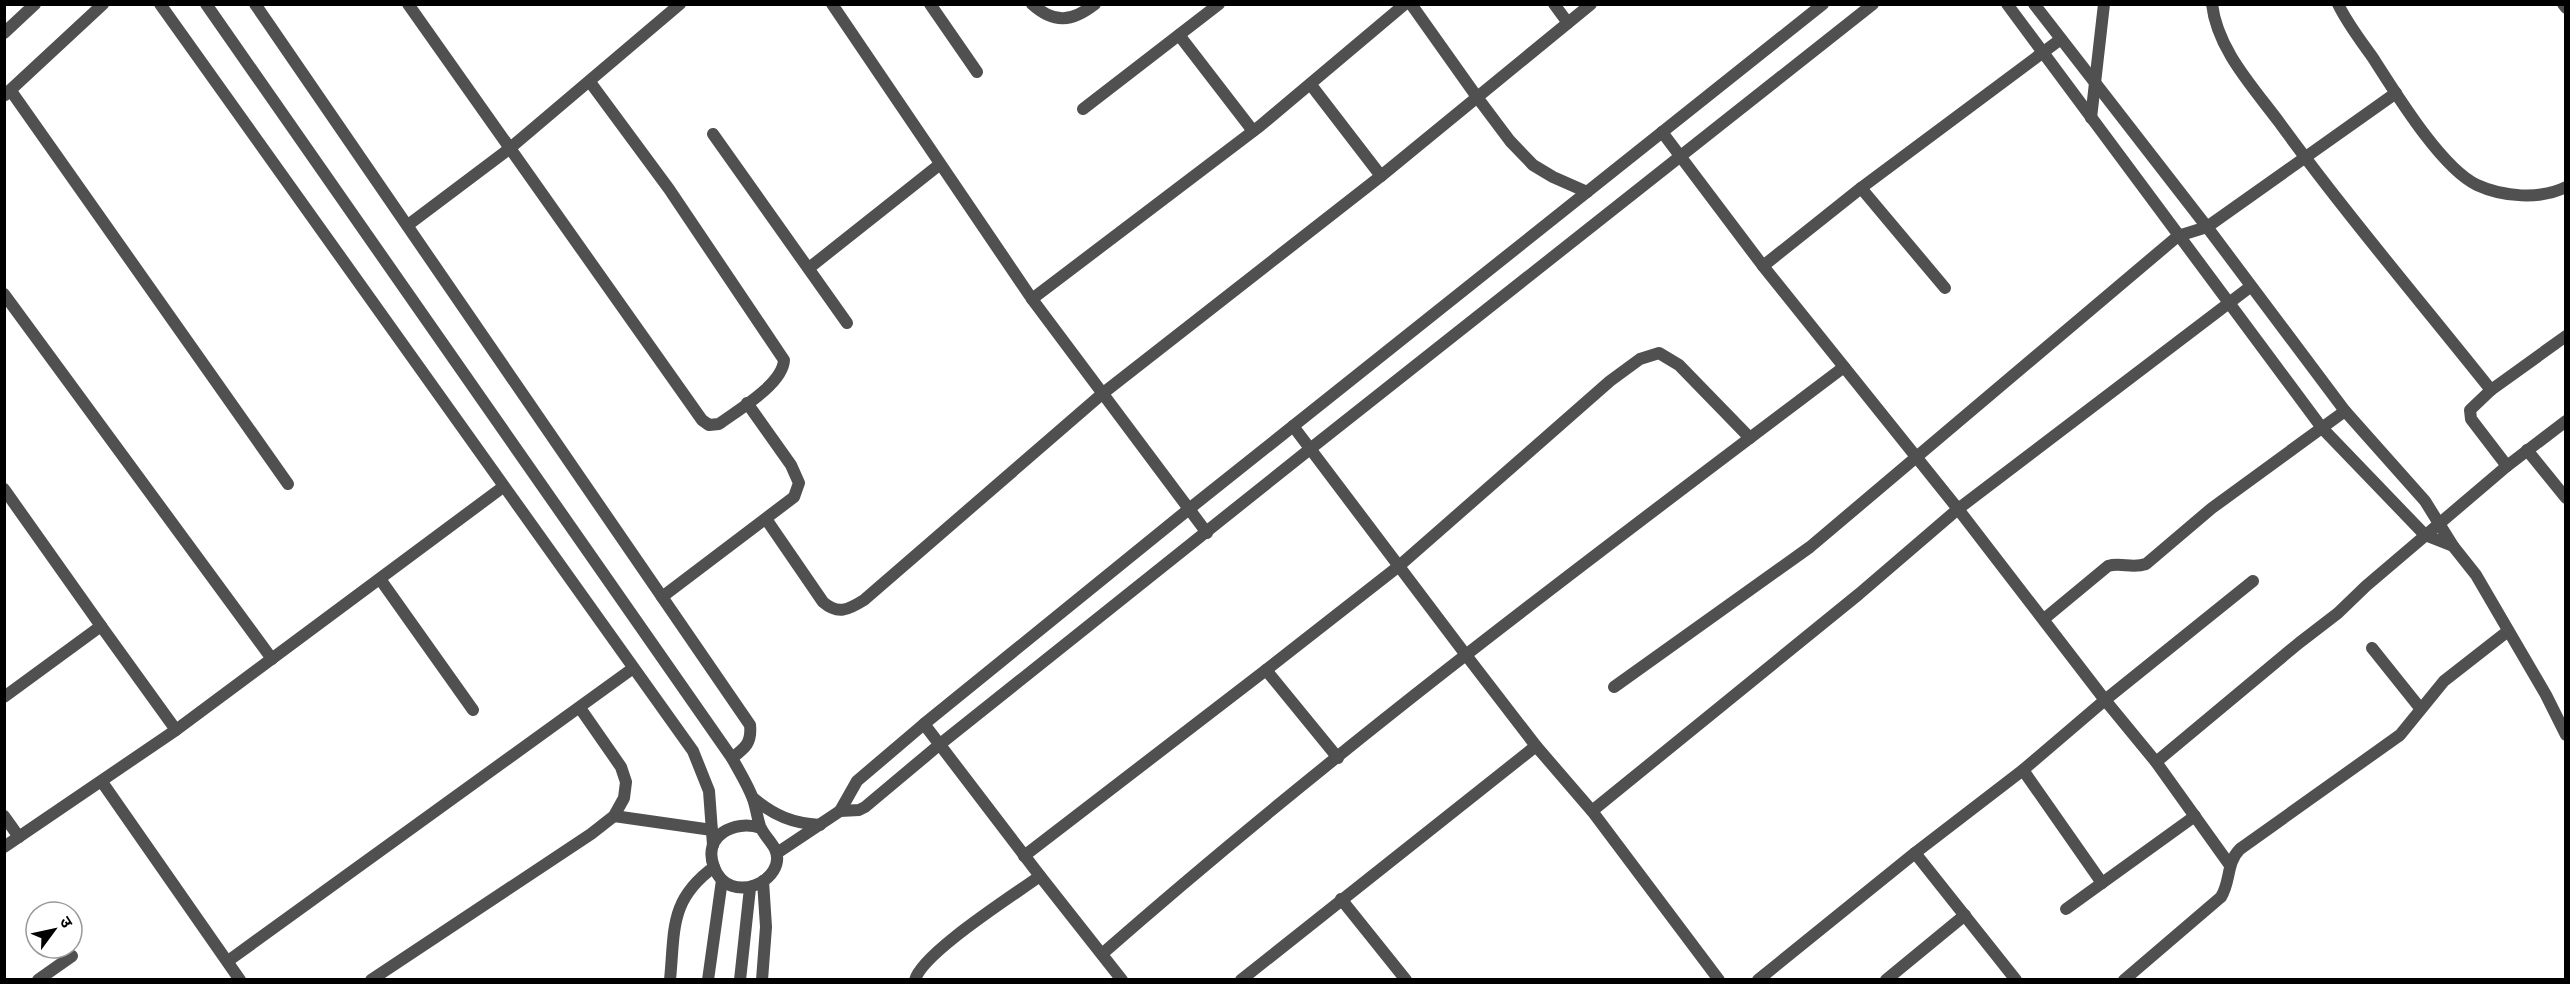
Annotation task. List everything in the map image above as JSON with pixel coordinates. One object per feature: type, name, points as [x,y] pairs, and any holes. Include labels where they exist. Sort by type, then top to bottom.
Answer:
[{"type":"street","points":[[4,33],[35,4]]},
{"type":"street","points":[[103,4],[8,93],[288,484]]},
{"type":"street","points":[[160,4],[632,669],[693,751],[709,791],[714,867],[722,880],[734,887],[750,888],[763,881],[775,866],[777,853],[761,828],[753,798],[732,758],[206,4]]},
{"type":"street","points":[[255,4],[750,726],[751,737],[746,748],[732,758]]},
{"type":"street","points":[[408,4],[702,420],[709,425],[719,424],[780,376],[784,368],[784,360],[779,349],[669,189],[591,82]]},
{"type":"street","points":[[408,225],[509,149],[591,82],[680,4]]},
{"type":"street","points":[[832,4],[1032,299],[1207,533]]},
{"type":"street","points":[[930,4],[977,72]]},
{"type":"street","points":[[1032,4],[1048,17],[1065,19],[1086,11],[1095,4]]},
{"type":"street","points":[[1083,109],[1219,4]]},
{"type":"street","points":[[1032,299],[1253,131],[1311,85],[1405,4]]},
{"type":"street","points":[[1411,4],[1510,141],[1533,165],[1587,192]]},
{"type":"street","points":[[1554,4],[1568,23]]},
{"type":"street","points":[[766,519],[823,602],[832,610],[845,611],[864,600],[1102,394],[1381,176],[1591,4]]},
{"type":"street","points":[[840,812],[857,781],[924,724],[1189,509],[1823,4]]},
{"type":"street","points":[[777,853],[840,812],[865,807],[939,745],[1310,449],[1873,4]]},
{"type":"street","points":[[2007,4],[2322,428],[2425,535],[2454,546]]},
{"type":"street","points":[[2034,4],[2207,227],[2345,411],[2425,501],[2476,575],[2546,695],[2565,735]]},
{"type":"street","points":[[2091,118],[2104,4]]},
{"type":"street","points":[[2211,4],[2223,41],[2233,59],[2305,158],[2491,390]]},
{"type":"street","points":[[2338,4],[2413,118],[2449,163],[2477,185],[2509,194],[2542,196],[2565,187]]},
{"type":"street","points":[[2562,4],[2565,9]]},
{"type":"street","points":[[1179,35],[1253,131]]},
{"type":"street","points":[[1763,266],[1861,188],[2061,39]]},
{"type":"street","points":[[1311,85],[1381,176]]},
{"type":"street","points":[[1614,687],[1810,547],[2178,236],[2207,227],[2396,93]]},
{"type":"street","points":[[1662,132],[1763,266],[1958,509],[2105,700],[2156,762],[2229,864]]},
{"type":"street","points":[[713,134],[847,323]]},
{"type":"street","points":[[808,268],[939,165]]},
{"type":"street","points":[[1861,188],[1944,288]]},
{"type":"street","points":[[1592,811],[1859,594],[1958,509],[2250,287]]},
{"type":"street","points":[[4,294],[272,658]]},
{"type":"street","points":[[2507,466],[2471,418],[2470,410],[2473,404],[2565,336]]},
{"type":"street","points":[[1024,855],[1399,566],[1610,381],[1640,359],[1659,353],[1679,365],[1750,438]]},
{"type":"street","points":[[1102,954],[1178,887],[1466,655],[1844,368]]},
{"type":"street","points":[[662,597],[794,496],[799,483],[791,465],[747,403]]},
{"type":"street","points":[[2044,619],[2108,566],[2118,563],[2136,568],[2146,564],[2212,508],[2345,411]]},
{"type":"street","points":[[2156,762],[2338,613],[2507,466],[2565,421]]},
{"type":"street","points":[[1293,426],[1466,655],[1536,746],[1592,811],[1719,980]]},
{"type":"street","points":[[2527,450],[2565,498]]},
{"type":"street","points":[[4,847],[176,730],[503,487]]},
{"type":"street","points":[[4,489],[176,730]]},
{"type":"street","points":[[380,579],[473,710]]},
{"type":"street","points":[[1758,980],[1915,853],[2023,770],[2105,700],[2253,581]]},
{"type":"street","points":[[4,697],[101,626]]},
{"type":"street","points":[[2124,980],[2221,897],[2227,887],[2229,864],[2240,849],[2400,735],[2444,681],[2508,630]]},
{"type":"street","points":[[2372,648],[2420,708]]},
{"type":"street","points":[[228,961],[632,669]]},
{"type":"street","points":[[1266,669],[1338,758]]},
{"type":"street","points":[[371,980],[591,834],[614,816],[624,798],[626,782],[621,767],[580,708]]},
{"type":"street","points":[[924,724],[1122,980]]},
{"type":"street","points":[[1241,980],[1536,746]]},
{"type":"street","points":[[2023,770],[2102,883]]},
{"type":"street","points":[[102,782],[240,980]]},
{"type":"street","points":[[753,798],[772,813],[787,820],[820,825]]},
{"type":"street","points":[[4,816],[19,837]]},
{"type":"street","points":[[614,816],[712,830]]},
{"type":"street","points":[[2066,909],[2195,816]]},
{"type":"street","points":[[713,844],[720,835],[741,824],[761,828]]},
{"type":"street","points":[[1915,853],[2013,978]]},
{"type":"street","points":[[670,980],[676,914],[680,903],[687,890],[714,867]]},
{"type":"street","points":[[915,980],[916,973],[933,954],[1040,876]]},
{"type":"street","points":[[708,980],[722,880]]},
{"type":"street","points":[[762,980],[766,927],[763,881]]},
{"type":"street","points":[[740,980],[750,888]]},
{"type":"street","points":[[1341,899],[1406,980]]},
{"type":"street","points":[[1886,980],[1965,915]]},
{"type":"street","points":[[38,980],[66,960]]}]
